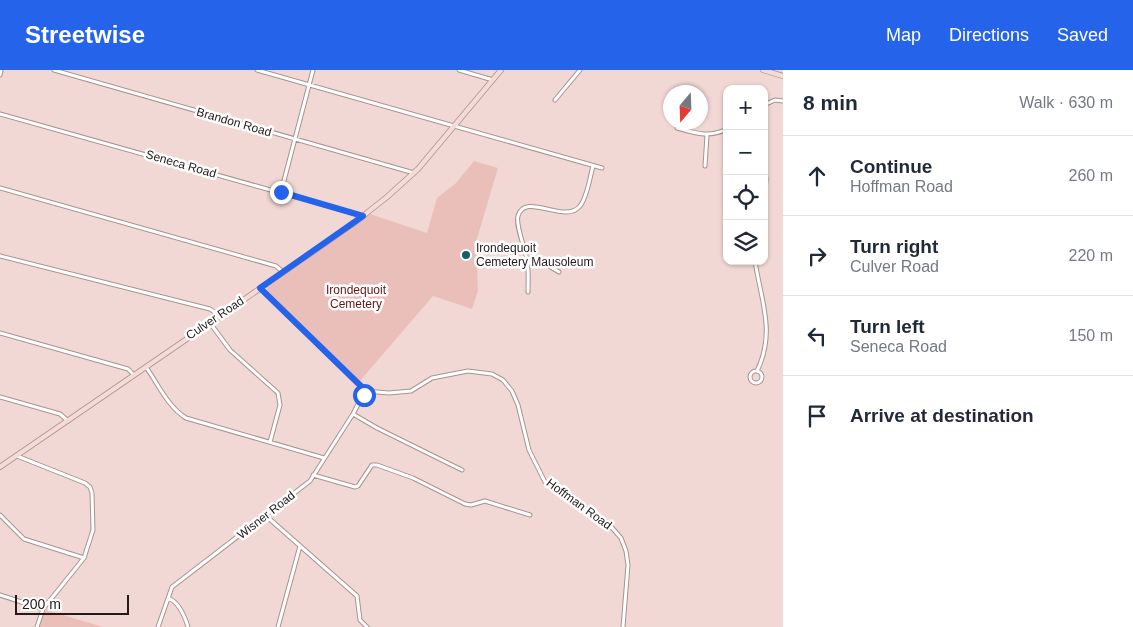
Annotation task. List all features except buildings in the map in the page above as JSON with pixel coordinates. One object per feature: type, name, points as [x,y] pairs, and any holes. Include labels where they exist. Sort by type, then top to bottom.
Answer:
[{"type":"main road","name":"Culver Road","points":[[0,467],[363,216],[414,173],[456,126],[501,70]]},
{"type":"main road","points":[[762,70],[783,76]]},
{"type":"street","points":[[0,75],[1,70]]},
{"type":"street","name":"Brandon Road","points":[[54,70],[414,173]]},
{"type":"street","points":[[257,70],[602,168]]},
{"type":"street","points":[[281,192],[313,70]]},
{"type":"street","points":[[459,70],[493,80]]},
{"type":"street","points":[[555,100],[580,70]]},
{"type":"street","points":[[768,103],[775,100],[783,101]]},
{"type":"street","name":"Seneca Road","points":[[0,114],[363,216]]},
{"type":"street","points":[[686,130],[707,135],[724,130]]},
{"type":"street","points":[[705,166],[707,135]]},
{"type":"street","points":[[528,292],[528,263],[518,224],[518,215],[526,207],[533,206],[564,213],[576,210],[583,201],[593,166]]},
{"type":"street","points":[[0,188],[269,264],[279,267],[283,272]]},
{"type":"street","points":[[0,256],[210,309],[219,317]]},
{"type":"street","points":[[528,263],[544,263],[559,272]]},
{"type":"street","points":[[756,265],[767,325],[766,345],[757,371]]},
{"type":"street","points":[[260,288],[365,391]]},
{"type":"street","points":[[210,323],[230,350],[278,393],[280,405],[270,442]]},
{"type":"street","points":[[0,333],[128,369],[134,375]]},
{"type":"street","points":[[146,367],[172,405],[186,418],[324,458]]},
{"type":"street","name":"Hoffman Road","points":[[365,391],[411,392],[432,378],[468,371],[492,374],[503,380],[512,391],[518,405],[529,450],[545,482],[607,522],[621,538],[626,551],[628,565],[623,627]]},
{"type":"street","points":[[753,371],[757,371],[761,373],[762,379],[760,382],[754,383],[751,381],[750,376],[753,371]]},
{"type":"street","name":"Wisner Road","points":[[158,627],[172,587],[310,481],[365,391]]},
{"type":"street","points":[[0,397],[60,414],[68,420]]},
{"type":"street","points":[[352,414],[462,470]]},
{"type":"street","points":[[16,456],[90,487],[92,493],[93,530],[84,558],[43,608],[37,627]]},
{"type":"street","points":[[313,475],[355,488],[372,465],[377,464],[413,478],[465,504],[471,505],[485,501],[530,514]]},
{"type":"street","points":[[0,515],[24,539],[84,558]]},
{"type":"street","points":[[265,515],[357,596],[360,620],[367,627]]},
{"type":"street","points":[[278,627],[300,546]]},
{"type":"street","points":[[0,595],[43,608]]},
{"type":"street","points":[[168,598],[172,599],[179,608],[188,627]]},
{"type":"green space","name":"Irondequoit Cemetery","points":[[474,161],[498,168],[476,242],[478,291],[472,309],[433,296],[359,382],[269,294],[267,287],[370,214],[427,233],[437,198],[456,183]]},
{"type":"green space","points":[[43,609],[103,627],[37,627]]},
{"type":"place","name":"Irondequoit Cemetery Mausoleum","points":[[466,255]]},
{"type":"route","points":[[281,192],[363,216],[260,288],[364,389],[364,395]]}]
